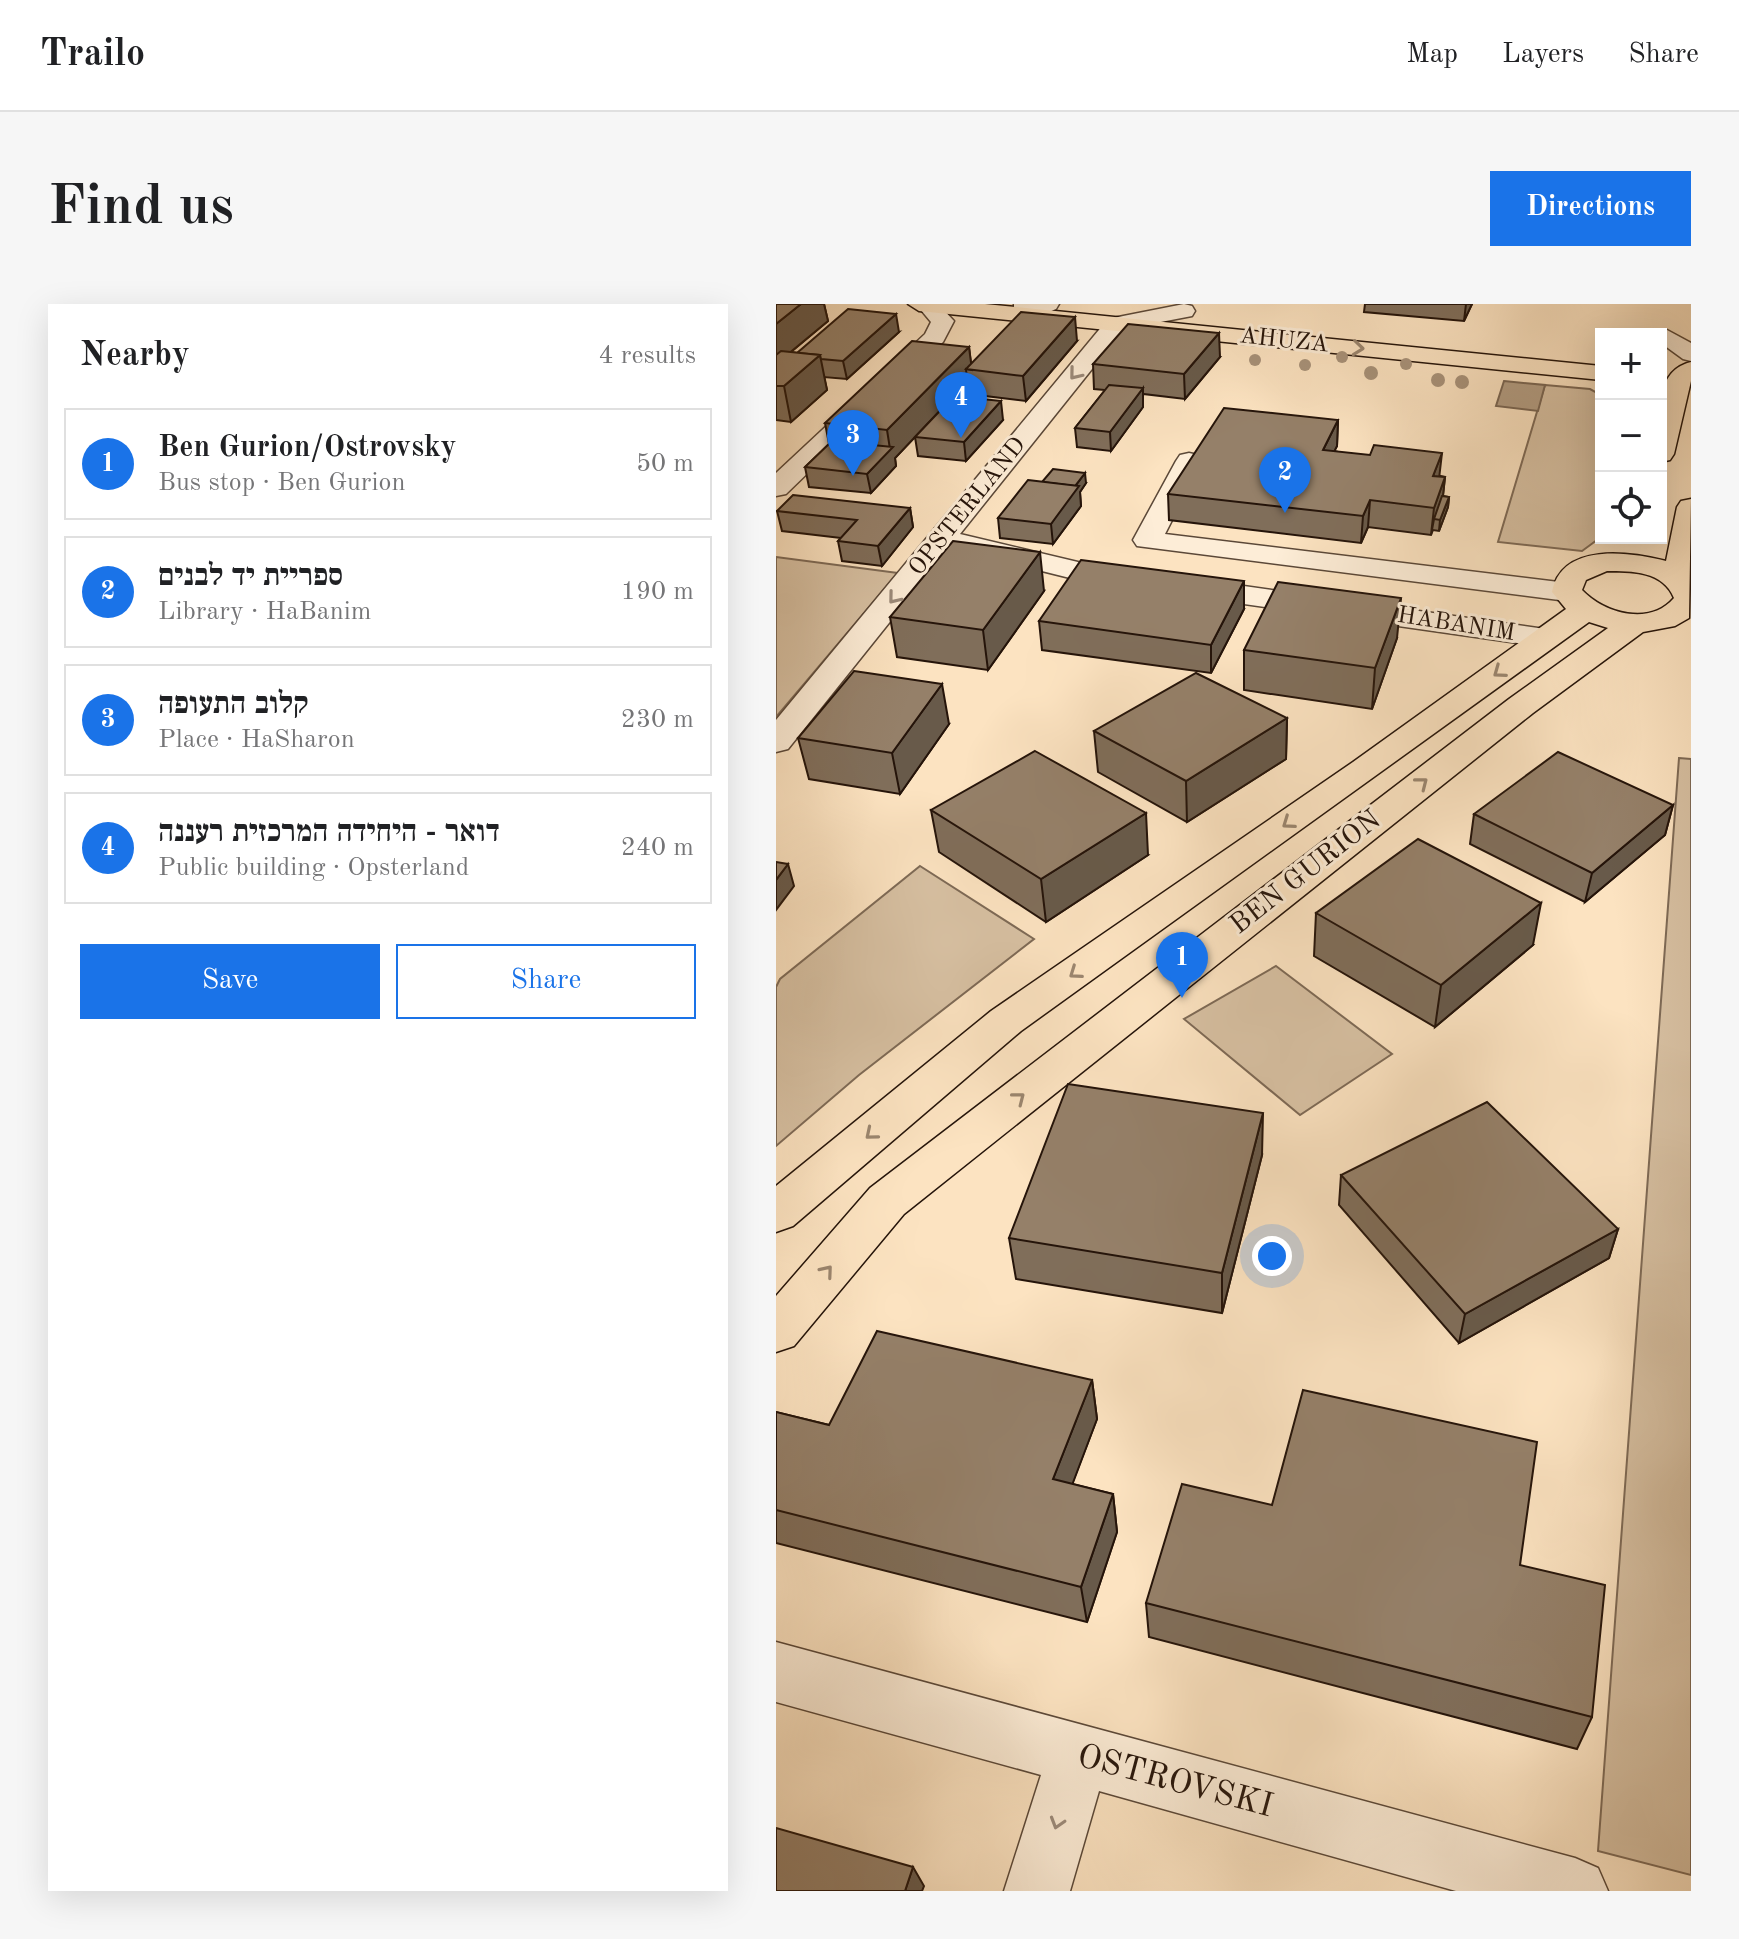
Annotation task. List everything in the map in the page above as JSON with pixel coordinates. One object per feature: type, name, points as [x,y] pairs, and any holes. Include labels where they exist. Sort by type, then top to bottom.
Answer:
[{"type":"main road","name":"AHUZA","points":[[919,304],[1118,309],[1595,374]]},
{"type":"main road","name":"AHUZA","points":[[1184,311],[1595,351]]},
{"type":"main road","points":[[1667,352],[1682,374],[1667,408]]},
{"type":"main road","points":[[1576,601],[1618,621],[1637,622],[1673,616],[1684,599],[1691,507]]},
{"type":"main road","points":[[1635,550],[1646,566],[1684,599]]},
{"type":"main road","name":"BEN GURION","points":[[776,1213],[1006,1021],[1545,638],[1576,601],[1568,581],[1572,575],[1635,550]]},
{"type":"main road","name":"BEN GURION","points":[[776,1331],[887,1201],[1509,716],[1637,622]]},
{"type":"street","points":[[1025,309],[1048,304]]},
{"type":"street","points":[[776,488],[935,337],[943,321],[926,305]]},
{"type":"street","points":[[1118,309],[1184,311]]},
{"type":"street","name":"OPSTERLAND","points":[[776,742],[941,538],[1118,309]]},
{"type":"street","points":[[1667,348],[1691,354]]},
{"type":"street","name":"HABANIM","points":[[1189,461],[1147,540],[1576,601]]},
{"type":"street","name":"HABANIM","points":[[941,538],[1082,572],[1545,638]]},
{"type":"street","name":"OSTROVSKI","points":[[776,1672],[1575,1891]]},
{"type":"street","points":[[1037,1891],[1078,1755]]},
{"type":"shaded area","points":[[1504,381],[1545,385],[1538,411],[1496,406]]},
{"type":"shaded area","points":[[1545,385],[1595,392],[1595,541],[1582,551],[1498,542]]},
{"type":"shaded area","points":[[776,557],[898,573],[776,717]]},
{"type":"shaded area","points":[[1679,758],[1691,759],[1691,1875],[1598,1851]]},
{"type":"shaded area","points":[[920,866],[1034,939],[859,1075],[776,1146],[776,987],[780,979]]},
{"type":"shaded area","points":[[1276,966],[1392,1054],[1300,1115],[1184,1019]]},
{"type":"building","points":[[776,304],[801,304],[776,324]]},
{"type":"building","points":[[848,309],[896,314],[843,361],[797,353]]},
{"type":"building","points":[[1021,312],[1075,317],[1023,376],[966,369]]},
{"type":"building","points":[[1128,324],[1219,333],[1184,374],[1093,364]]},
{"type":"building","points":[[912,341],[969,347],[887,430],[825,423]]},
{"type":"building","points":[[781,351],[820,355],[784,386],[776,386],[776,355]]},
{"type":"building","points":[[1109,385],[1143,388],[1110,432],[1075,428]]},
{"type":"building","points":[[954,396],[1001,401],[964,442],[915,437]]},
{"type":"building","points":[[1224,408],[1338,420],[1323,450],[1370,455],[1374,445],[1442,453],[1433,476],[1445,477],[1434,508],[1370,500],[1363,516],[1168,494]]},
{"type":"building","points":[[832,441],[893,447],[867,474],[805,467]]},
{"type":"building","points":[[1053,469],[1085,473],[1075,486],[1042,482]]},
{"type":"building","points":[[1028,480],[1079,486],[1051,524],[998,518]]},
{"type":"building","points":[[793,495],[910,508],[878,546],[838,541],[857,520],[777,511]]},
{"type":"building","points":[[1442,496],[1449,497],[1440,520],[1434,519]]},
{"type":"building","points":[[953,541],[1040,552],[983,630],[890,617]]},
{"type":"building","points":[[1081,560],[1244,581],[1211,645],[1039,621]]},
{"type":"building","points":[[1278,582],[1401,598],[1375,668],[1244,650]]},
{"type":"building","points":[[854,671],[942,684],[892,753],[798,738]]},
{"type":"building","points":[[1196,673],[1287,718],[1186,781],[1094,731]]},
{"type":"building","points":[[1035,751],[1146,813],[1041,879],[931,810]]},
{"type":"building","points":[[1558,752],[1673,805],[1592,873],[1474,814]]},
{"type":"building","points":[[1418,839],[1541,903],[1441,985],[1316,913]]},
{"type":"building","points":[[776,862],[788,864],[776,880]]},
{"type":"building","points":[[1068,1084],[1263,1113],[1222,1273],[1009,1238]]},
{"type":"building","points":[[1487,1102],[1618,1229],[1465,1314],[1341,1175]]},
{"type":"building","points":[[877,1331],[1092,1380],[1053,1479],[1113,1494],[1081,1587],[776,1510],[776,1412],[829,1425]]},
{"type":"building","points":[[1303,1390],[1537,1442],[1520,1565],[1605,1585],[1592,1717],[1146,1603],[1182,1484],[1272,1505]]},
{"type":"building","points":[[776,1828],[913,1867],[905,1891],[776,1891]]},
{"type":"place","name":"דואר - היחידה המרכזית רעננה","points":[[961,438]]},
{"type":"place","name":"קלוב התעופה","points":[[853,476]]},
{"type":"place","name":"ספריית יד לבנים","points":[[1285,513]]},
{"type":"place","name":"Ben Gurion/Ostrovsky","points":[[1182,998]]}]
